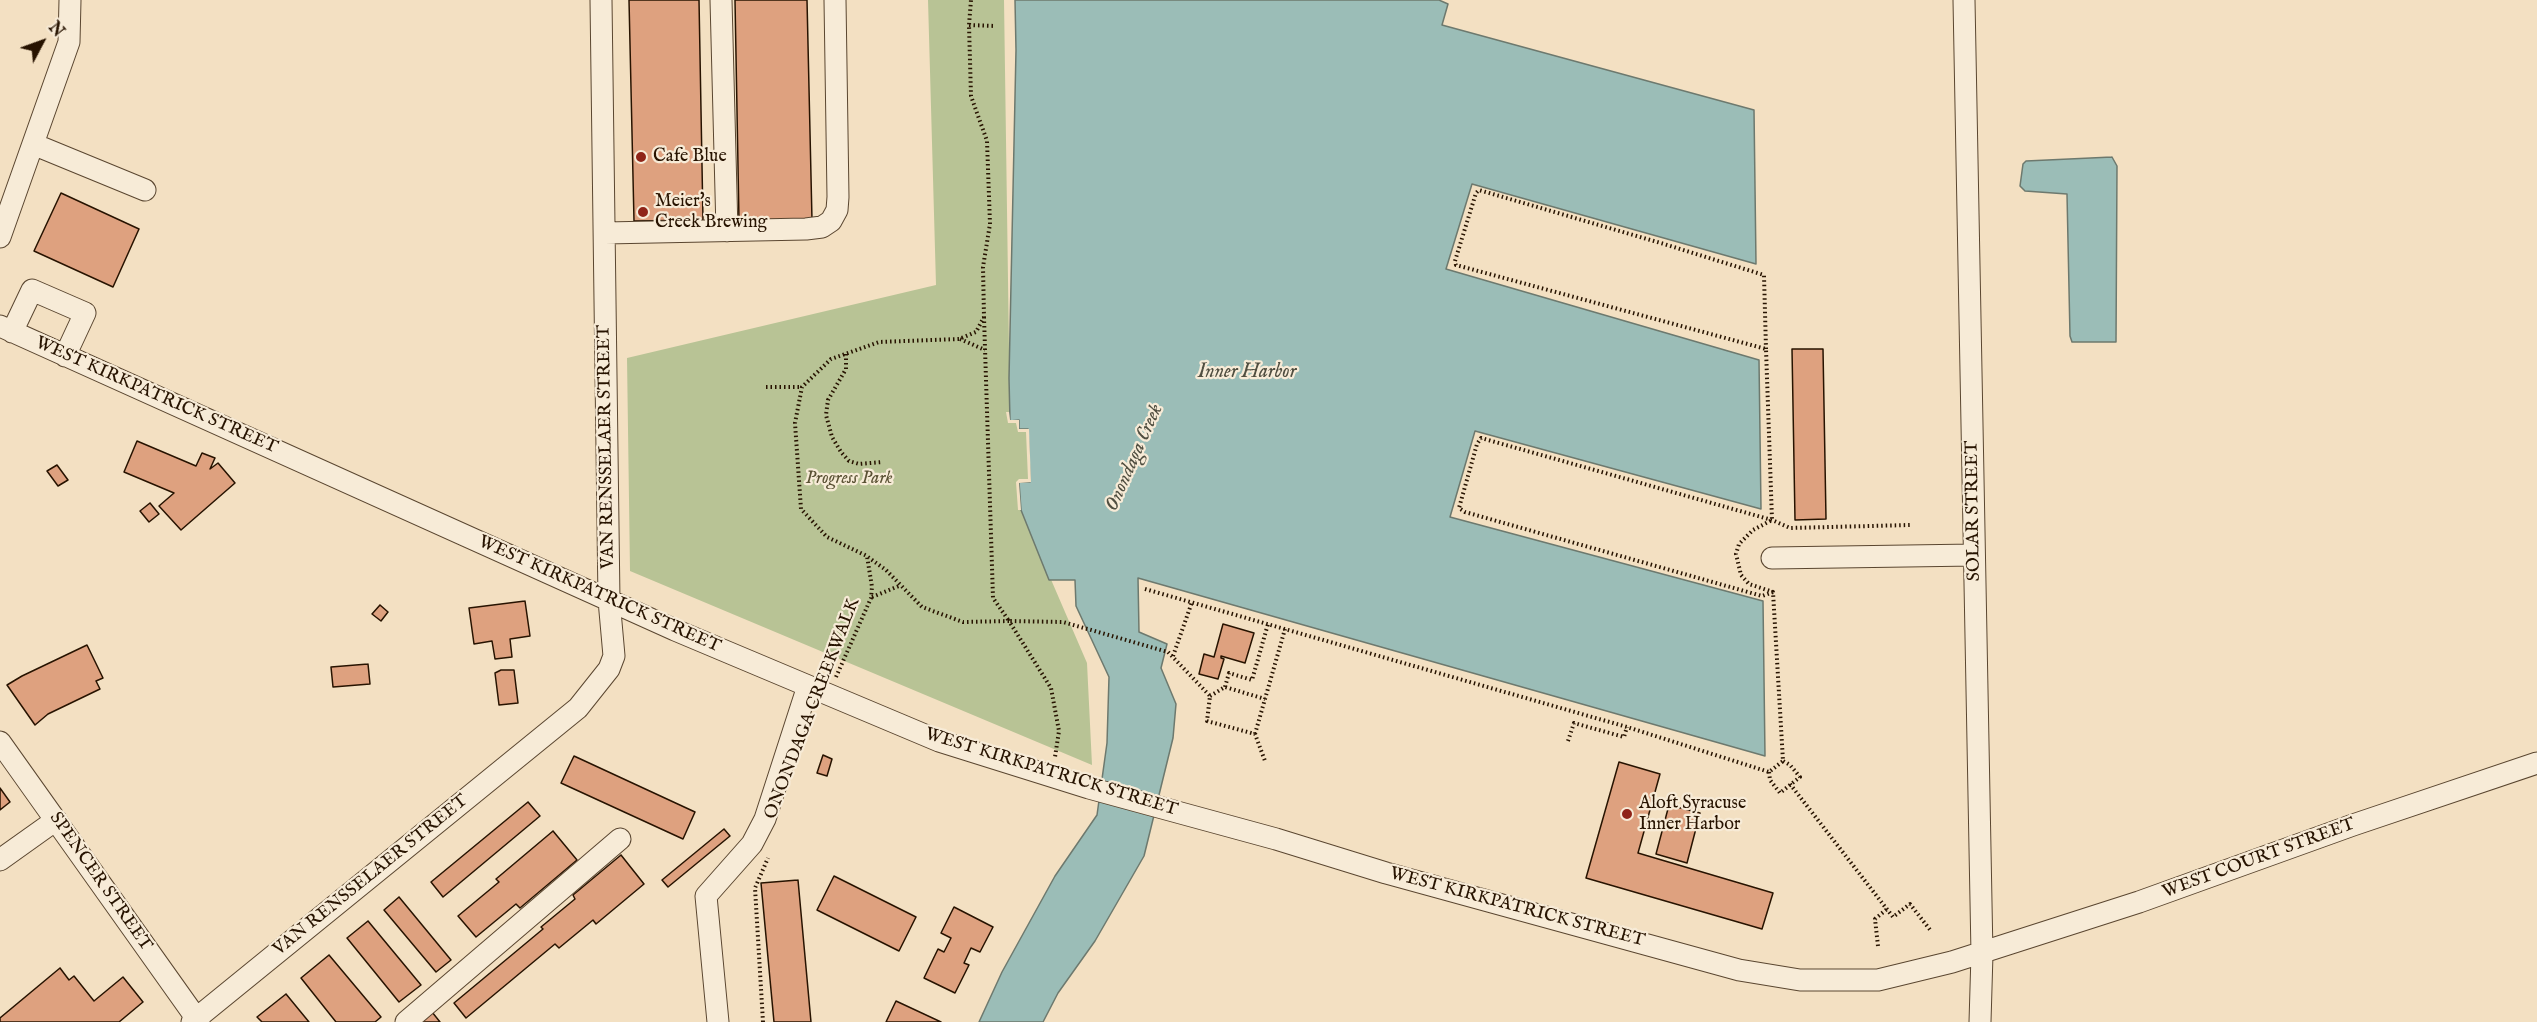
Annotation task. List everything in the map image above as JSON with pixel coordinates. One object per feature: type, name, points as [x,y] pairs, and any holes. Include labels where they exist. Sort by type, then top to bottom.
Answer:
[{"type":"street","points":[[0,237],[69,42],[70,0]]},
{"type":"street","name":"VAN RENSSELAER STREET","points":[[196,1021],[578,708],[600,682],[614,656],[609,600],[601,0]]},
{"type":"street","points":[[721,0],[727,231]]},
{"type":"street","points":[[605,233],[822,227],[831,221],[837,210],[834,0]]},
{"type":"street","name":"SOLAR STREET","points":[[1964,0],[1982,954],[1980,1022]]},
{"type":"street","points":[[33,144],[145,190]]},
{"type":"street","points":[[6,329],[32,290],[85,313],[65,356]]},
{"type":"street","name":"WEST KIRKPATRICK STREET","points":[[6,329],[609,600],[939,741],[1089,788],[1739,970],[1800,980],[1878,980],[1982,954]]},
{"type":"street","points":[[1772,558],[1974,555]]},
{"type":"street","points":[[718,1022],[706,896],[752,844],[765,819],[808,686]]},
{"type":"street","name":"SPENCER STREET","points":[[0,741],[196,1021]]},
{"type":"street","name":"WEST COURT STREET","points":[[1982,954],[2537,763]]},
{"type":"street","points":[[0,860],[56,820]]},
{"type":"street","points":[[406,1022],[620,839]]},
{"type":"path","points":[[971,0],[969,25],[971,96],[987,141],[990,224],[983,267],[993,598],[1051,688],[1059,730],[1052,775]]},
{"type":"path","points":[[969,25],[995,26]]},
{"type":"path","points":[[1766,349],[1456,265],[1455,261],[1476,193],[1479,190],[1764,275],[1772,520]]},
{"type":"path","points":[[984,317],[976,332],[959,339],[879,342],[831,359],[802,387],[795,423],[801,509],[827,537],[867,556],[886,570],[899,586],[922,607],[963,622],[1063,622],[1168,652],[1210,696],[1207,721],[1255,734]]},
{"type":"path","points":[[959,339],[985,350]]},
{"type":"path","points":[[846,354],[846,369],[828,400],[826,416],[832,437],[849,461],[859,464],[883,462]]},
{"type":"path","points":[[766,387],[802,387]]},
{"type":"path","points":[[1773,592],[1762,596],[1465,512],[1459,508],[1477,444],[1481,438],[1772,520],[1790,528],[1910,525]]},
{"type":"path","points":[[1772,520],[1754,530],[1739,544],[1736,554],[1742,575],[1749,584],[1773,592]]},
{"type":"path","name":"ONONDAGA CREEKWALK","points":[[828,695],[871,598],[872,587],[867,556]]},
{"type":"path","points":[[871,598],[899,586]]},
{"type":"path","points":[[1145,589],[1627,727],[1769,772]]},
{"type":"path","points":[[1773,592],[1783,761]]},
{"type":"path","points":[[1173,656],[1192,602]]},
{"type":"path","points":[[1210,696],[1225,687],[1229,673],[1252,680],[1268,624]]},
{"type":"path","points":[[1265,761],[1255,734],[1285,629]]},
{"type":"path","points":[[1225,687],[1265,699]]},
{"type":"path","points":[[1568,741],[1574,723],[1624,737],[1627,727]]},
{"type":"path","points":[[1769,772],[1783,761]]},
{"type":"path","points":[[1769,772],[1770,780],[1780,793],[1800,777],[1790,765],[1783,761]]},
{"type":"path","points":[[1790,784],[1893,917],[1910,904],[1931,931]]},
{"type":"path","name":"ONONDAGA CREEKWALK","points":[[763,1022],[755,888],[772,848]]},
{"type":"path","points":[[1878,946],[1875,919],[1887,909]]},
{"type":"green space","name":"Progress Park","points":[[928,0],[1004,0],[1010,420],[1029,429],[1031,482],[1021,510],[1087,663],[1092,765],[630,571],[627,358],[936,285]]},
{"type":"water","name":"Inner Harbor","points":[[1015,0],[1439,0],[1448,4],[1442,25],[1754,110],[1756,264],[1472,184],[1446,269],[1759,360],[1761,509],[1475,431],[1450,517],[1763,601],[1765,756],[1138,578],[1139,632],[1167,644],[1161,668],[1176,704],[1173,738],[1144,856],[1095,941],[1058,993],[1043,1022],[979,1022],[1002,972],[1055,876],[1097,815],[1107,743],[1109,677],[1076,606],[1075,580],[1049,580],[1021,510],[1019,482],[1030,482],[1028,429],[1019,429],[1019,420],[1010,421],[1009,378]]},
{"type":"water","points":[[2112,157],[2117,166],[2116,342],[2072,342],[2067,194],[2025,191],[2020,186],[2023,164],[2026,161]]},
{"type":"pier","points":[[1006,412],[1009,412],[1010,420],[1019,420],[1019,429],[1029,429],[1031,482],[1019,483],[1021,510],[1018,510],[1016,482],[1019,479],[1028,479],[1026,432],[1018,432],[1016,423],[1008,423]]},
{"type":"building","points":[[629,0],[699,0],[703,220],[634,221]]},
{"type":"building","points":[[735,0],[807,0],[812,220],[739,221]]},
{"type":"building","points":[[61,193],[139,229],[113,287],[34,251]]},
{"type":"building","points":[[1792,349],[1823,349],[1826,519],[1795,520]]},
{"type":"building","points":[[137,441],[196,466],[202,453],[215,458],[210,469],[218,463],[235,483],[181,530],[159,506],[174,493],[124,472]]},
{"type":"building","points":[[57,465],[68,480],[58,486],[47,471]]},
{"type":"building","points":[[150,503],[159,514],[149,522],[140,511]]},
{"type":"building","points":[[525,601],[530,636],[510,639],[512,657],[495,659],[492,641],[474,644],[469,608]]},
{"type":"building","points":[[380,605],[388,612],[381,621],[372,614]]},
{"type":"building","points":[[1223,624],[1254,633],[1245,663],[1221,656],[1224,659],[1218,679],[1199,674],[1204,654],[1214,657]]},
{"type":"building","points":[[87,645],[103,678],[96,681],[100,689],[48,714],[35,725],[7,685]]},
{"type":"building","points":[[368,664],[370,684],[333,687],[331,667]]},
{"type":"building","points":[[501,670],[514,670],[518,703],[499,705],[495,673]]},
{"type":"building","points":[[823,755],[832,759],[827,776],[817,773]]},
{"type":"building","points":[[574,756],[695,812],[683,839],[561,783]]},
{"type":"building","name":"Aloft Syracuse Inner Harbor","points":[[1619,762],[1660,774],[1638,853],[1773,893],[1762,929],[1586,878]]},
{"type":"building","points":[[0,788],[10,802],[0,810]]},
{"type":"building","points":[[528,802],[540,816],[443,897],[431,882]]},
{"type":"building","points":[[1669,805],[1700,813],[1687,863],[1656,854]]},
{"type":"building","points":[[724,829],[730,836],[668,887],[662,880]]},
{"type":"building","points":[[553,831],[577,860],[520,908],[516,904],[476,937],[458,916],[499,882],[496,879]]},
{"type":"building","points":[[621,855],[644,884],[596,924],[593,920],[559,948],[555,944],[466,1018],[454,1003],[543,929],[541,927],[575,899],[573,895]]},
{"type":"building","points":[[834,876],[916,917],[899,951],[817,910]]},
{"type":"building","points":[[798,880],[811,1022],[774,1022],[761,883]]},
{"type":"building","points":[[399,897],[451,960],[436,972],[384,910]]},
{"type":"building","points":[[954,907],[993,927],[980,952],[971,948],[964,963],[969,965],[955,993],[924,978],[938,949],[944,952],[951,938],[941,933]]},
{"type":"building","points":[[368,921],[421,985],[399,1002],[347,938]]},
{"type":"building","points":[[329,955],[381,1017],[375,1022],[336,1022],[301,978]]},
{"type":"building","points":[[60,968],[69,980],[74,976],[94,1001],[123,977],[143,1002],[119,1022],[0,1022],[0,1018]]},
{"type":"building","points":[[286,994],[309,1022],[262,1022],[257,1017]]},
{"type":"building","points":[[896,1001],[941,1022],[886,1022]]},
{"type":"building","points":[[432,1012],[440,1022],[421,1022]]},
{"type":"place","name":"Cafe Blue","points":[[641,157]]},
{"type":"place","name":"Meier's Creek Brewing","points":[[643,212]]},
{"type":"place","name":"Aloft Syracuse Inner Harbor","points":[[1627,814]]},
{"type":"water label","name":"Onondaga Creek","points":[[1135,458]]}]
